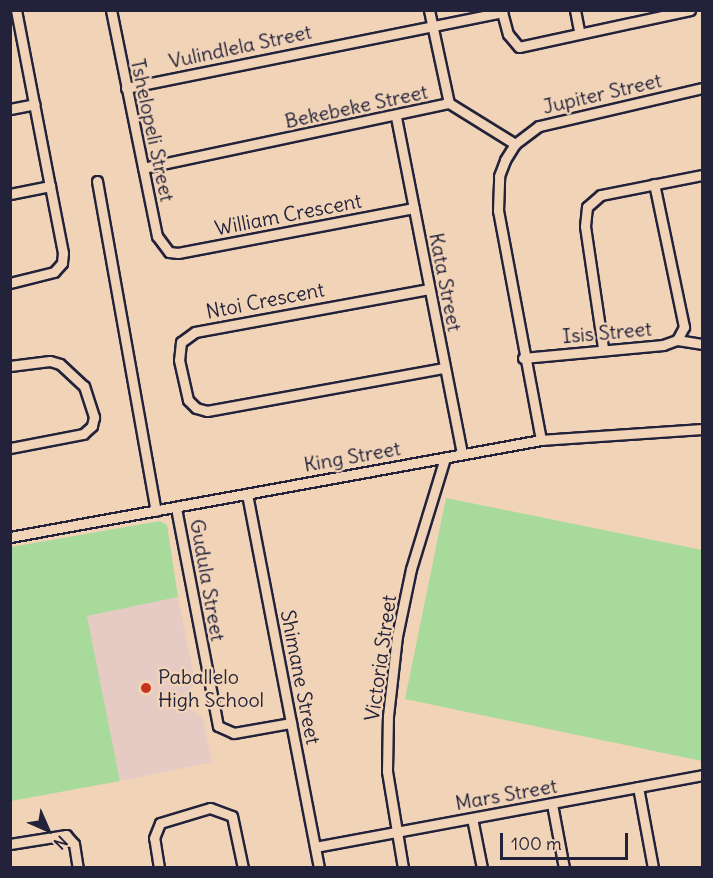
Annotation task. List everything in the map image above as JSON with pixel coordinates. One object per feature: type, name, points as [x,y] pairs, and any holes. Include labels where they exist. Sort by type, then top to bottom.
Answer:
[{"type":"street","points":[[10,283],[49,274],[62,263],[35,105],[14,26],[16,10]]},
{"type":"street","name":"Tshelopeli Street","points":[[111,10],[157,236],[169,252]]},
{"type":"street","points":[[429,10],[449,103]]},
{"type":"street","points":[[575,10],[579,31]]},
{"type":"street","name":"Vulindlela Street","points":[[126,88],[502,11],[508,34],[519,47],[645,14],[690,10]]},
{"type":"street","name":"Jupiter Street","points":[[515,144],[533,129],[554,122],[702,88]]},
{"type":"street","name":"Bekebeke Street","points":[[143,168],[396,117],[449,103],[515,144]]},
{"type":"street","points":[[10,110],[35,105]]},
{"type":"street","name":"Kata Street","points":[[396,117],[462,454]]},
{"type":"street","points":[[515,144],[502,168],[497,192],[524,358],[541,440]]},
{"type":"street","points":[[603,348],[585,226],[587,207],[601,195],[702,175]]},
{"type":"street","points":[[97,181],[156,511]]},
{"type":"street","name":"Isis Street","points":[[524,358],[603,348],[663,345],[677,340],[684,327],[654,184]]},
{"type":"street","points":[[10,194],[50,186]]},
{"type":"street","name":"William Crescent","points":[[169,252],[178,254],[414,208]]},
{"type":"street","name":"Ntoi Crescent","points":[[429,289],[195,332],[181,342],[178,360],[188,400],[196,408],[207,411],[444,368]]},
{"type":"street","points":[[677,340],[702,344]]},
{"type":"street","points":[[10,366],[50,361],[70,370],[84,386],[94,417],[92,426],[83,434],[10,448]]},
{"type":"street","name":"King Street","points":[[10,537],[541,440],[702,429]]},
{"type":"street","name":"Victoria Street","points":[[403,867],[387,771],[388,716],[397,636],[411,569],[445,458]]},
{"type":"street","name":"Shimane Street","points":[[247,494],[319,867]]},
{"type":"street","name":"Gudula Street","points":[[176,508],[218,726],[234,733],[291,723]]},
{"type":"street","name":"Mars Street","points":[[315,847],[702,775]]},
{"type":"street","points":[[638,787],[653,867]]},
{"type":"street","points":[[552,804],[564,867]]},
{"type":"street","points":[[159,867],[154,838],[160,823],[210,808],[232,816],[243,867]]},
{"type":"street","points":[[472,818],[482,867]]},
{"type":"street","points":[[10,844],[66,835],[74,844],[78,867]]},
{"type":"shaded area","name":"Paballelo High School","points":[[178,597],[195,682],[188,694],[189,708],[203,718],[212,762],[120,781],[86,616]]},
{"type":"green space","points":[[446,498],[702,550],[702,761],[405,699]]},
{"type":"green space","points":[[160,521],[167,525],[178,597],[87,616],[120,781],[11,801],[11,547]]},
{"type":"place","name":"Paballelo High School","points":[[146,688]]}]
